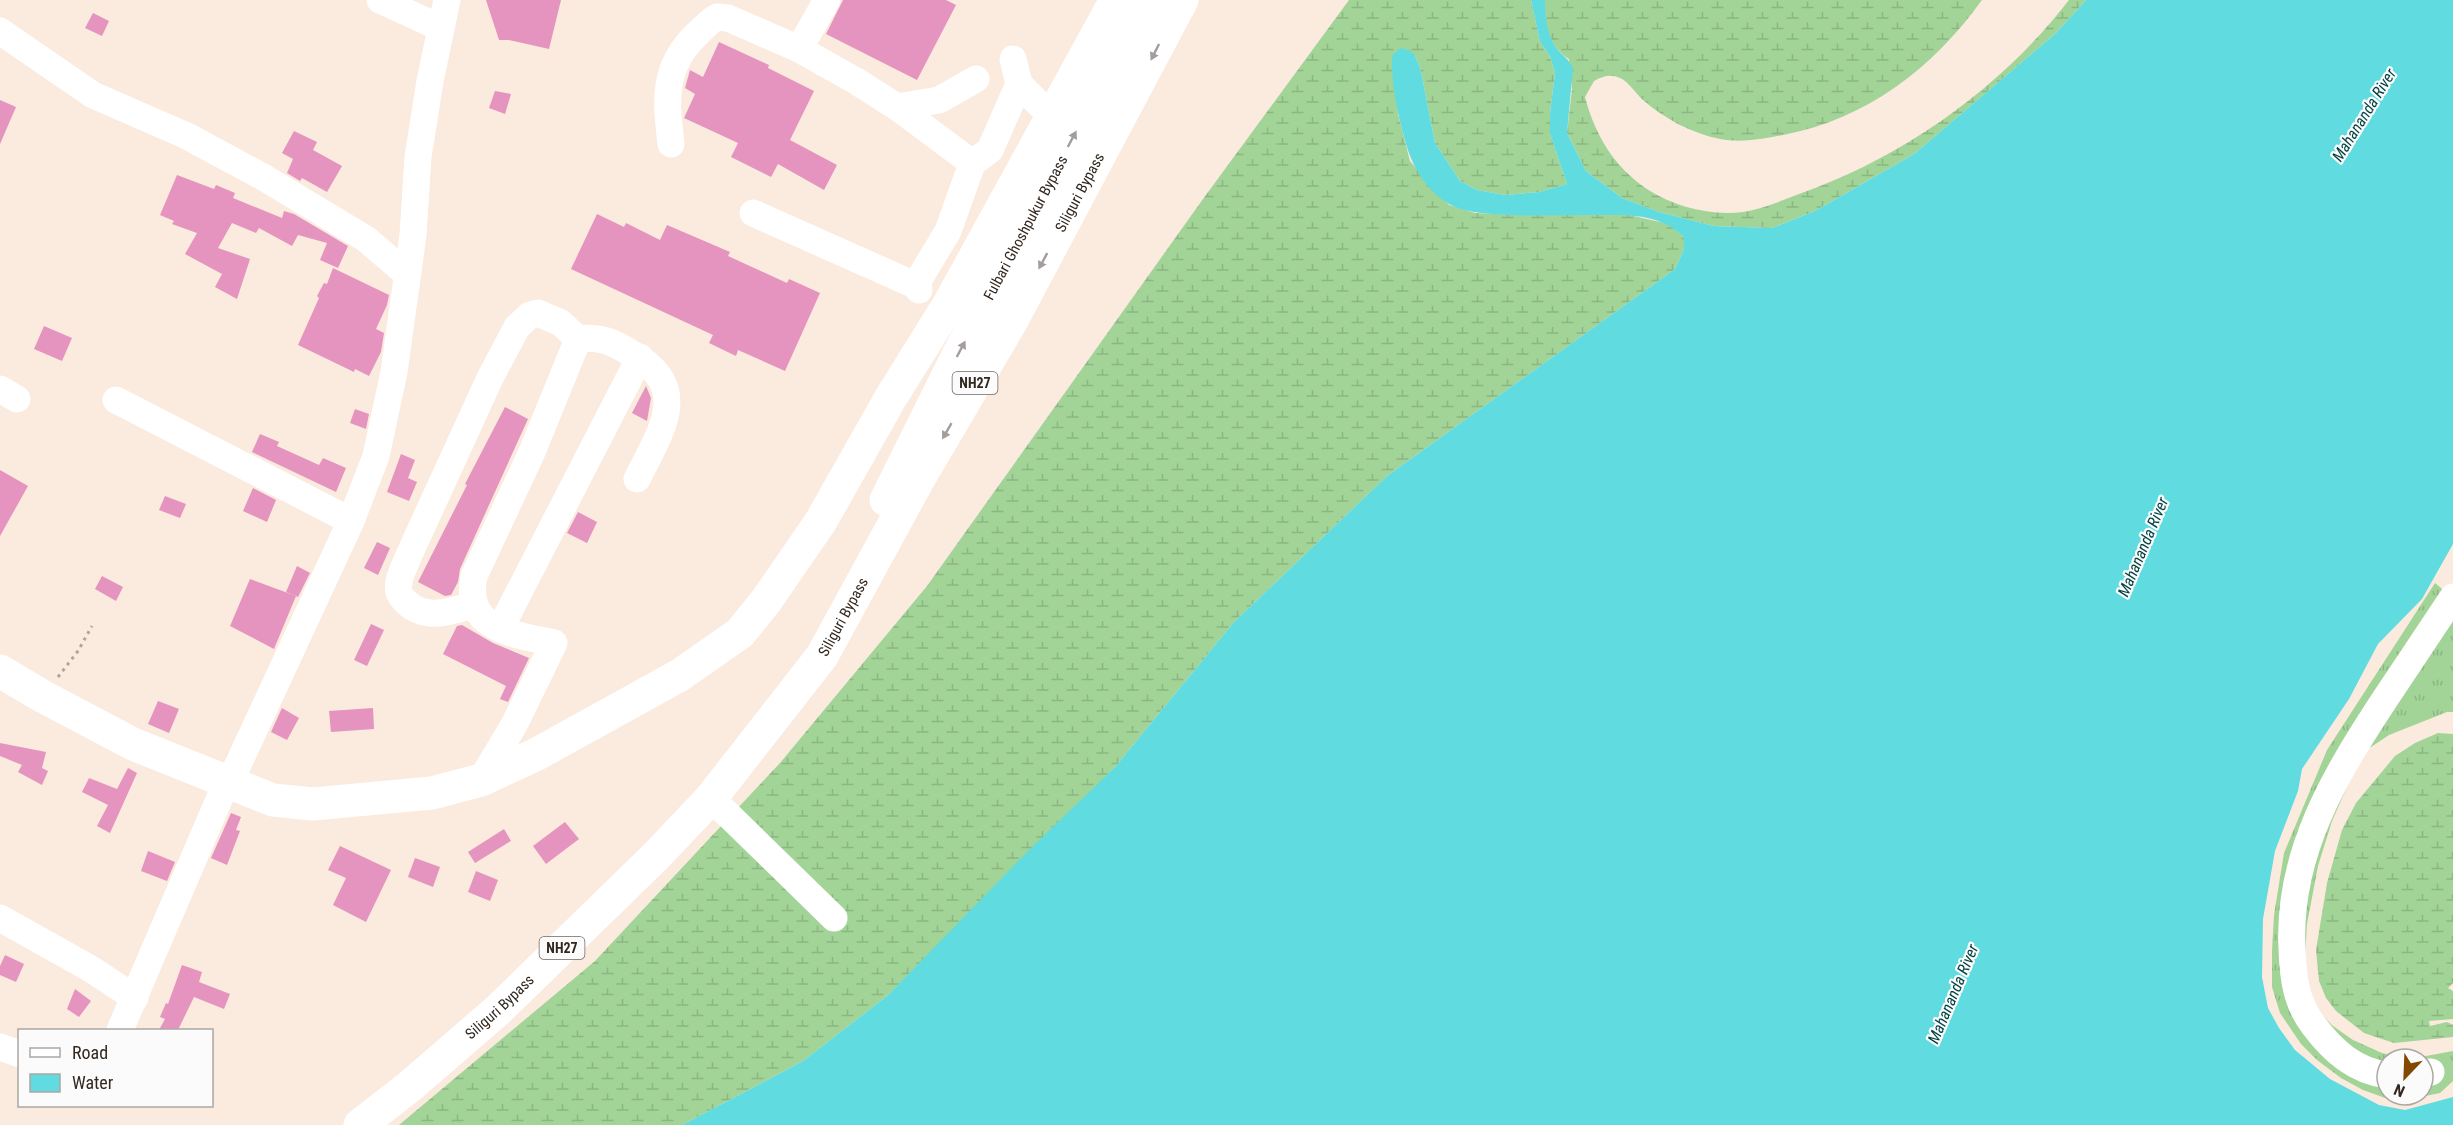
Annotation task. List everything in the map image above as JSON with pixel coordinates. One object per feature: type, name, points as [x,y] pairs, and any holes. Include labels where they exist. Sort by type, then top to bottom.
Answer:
[{"type":"main road","points":[[0,671],[133,744],[273,800],[313,804],[432,792],[481,780],[537,754],[680,675],[740,633],[821,521],[1008,200],[1116,0]]},
{"type":"main road","name":"Fulbari Ghoshpukur Bypass","points":[[745,752],[816,642],[842,596],[905,457],[1147,0]]},
{"type":"main road","name":"Siliguri Bypass","points":[[360,1125],[409,1087],[498,1010],[657,855],[711,798],[822,656],[917,482],[1011,322],[1182,0]]},
{"type":"street","points":[[380,0],[441,28]]},
{"type":"street","points":[[120,1029],[228,782],[351,520],[376,456],[385,423],[413,235],[418,157],[447,0]]},
{"type":"street","points":[[799,49],[827,0]]},
{"type":"street","points":[[671,144],[666,103],[672,72],[685,48],[712,20],[722,16],[799,49],[897,106],[962,156],[973,161],[985,156],[990,150],[1016,72],[1040,105]]},
{"type":"street","points":[[0,31],[93,95],[187,136],[273,182],[366,239],[407,273]]},
{"type":"street","points":[[897,106],[939,100],[976,79]]},
{"type":"street","points":[[753,213],[918,288],[920,277],[948,231],[973,161]]},
{"type":"street","points":[[474,605],[435,614],[416,610],[408,604],[399,591],[399,581],[490,378],[517,327],[530,315],[538,313],[561,323],[578,339],[603,339],[640,357],[659,376],[669,399],[663,429],[637,479]]},
{"type":"street","points":[[481,780],[514,725],[554,643],[500,629],[486,622],[478,615],[471,588],[476,568],[532,452],[578,339]]},
{"type":"street","points":[[500,629],[640,357]]},
{"type":"street","points":[[116,400],[351,520]]},
{"type":"street","points":[[2375,1072],[2363,1069],[2338,1054],[2310,1021],[2300,1002],[2294,981],[2291,933],[2295,889],[2307,841],[2324,798],[2346,758],[2453,597]]},
{"type":"street","points":[[711,798],[834,918]]},
{"type":"street","points":[[0,918],[91,969],[135,998]]},
{"type":"street","points":[[0,1047],[18,1053]]},
{"type":"path","points":[[42,696],[78,651],[92,626]]},
{"type":"green space","points":[[1349,0],[1531,0],[1540,42],[1550,56],[1555,73],[1550,134],[1567,184],[1539,192],[1505,195],[1477,190],[1460,181],[1435,143],[1421,71],[1415,55],[1393,56],[1398,114],[1410,161],[1449,205],[1475,213],[1629,215],[1669,224],[1684,237],[1684,249],[1675,269],[1387,476],[1234,622],[1115,767],[887,996],[803,1061],[682,1125],[399,1125],[595,961],[780,763],[927,586],[1203,199]]},
{"type":"green space","points":[[1545,0],[1982,0],[1942,48],[1896,87],[1843,117],[1783,135],[1744,141],[1709,136],[1689,129],[1660,113],[1620,78],[1607,76],[1594,81],[1585,97],[1589,111],[1607,149],[1625,171],[1647,189],[1669,201],[1693,209],[1731,213],[1764,207],[1838,179],[1913,140],[1948,116],[2013,62],[2069,0],[2086,0],[2056,33],[1914,154],[1815,211],[1772,228],[1714,226],[1659,212],[1622,198],[1586,171],[1567,133],[1572,89],[1569,59],[1556,48],[1552,41],[1545,17]]},
{"type":"green space","points":[[2435,583],[2453,598],[2453,712],[2447,712],[2389,735],[2362,753],[2332,821],[2318,866],[2307,924],[2304,974],[2317,1010],[2333,1026],[2353,1040],[2375,1050],[2375,1094],[2341,1078],[2317,1060],[2301,1044],[2280,1013],[2272,987],[2272,951],[2274,915],[2284,853],[2327,750]]},
{"type":"green space","points":[[2438,733],[2453,734],[2453,983],[2448,988],[2453,991],[2453,1019],[2429,1021],[2430,1026],[2447,1022],[2453,1025],[2453,1037],[2394,1043],[2364,1033],[2336,1011],[2326,998],[2319,981],[2316,950],[2327,883],[2342,830],[2356,803],[2395,756],[2415,743]]},
{"type":"green space","points":[[2453,1051],[2453,1081],[2440,1093],[2435,1094],[2435,1054]]},
{"type":"water","points":[[1531,0],[1545,0],[1546,20],[1551,39],[1573,68],[1567,133],[1586,171],[1622,198],[1659,212],[1714,226],[1772,228],[1815,211],[1914,154],[2056,33],[2086,0],[2430,0],[2453,18],[2453,544],[2422,599],[2378,644],[2349,699],[2302,769],[2298,791],[2275,851],[2263,919],[2262,977],[2268,1008],[2279,1028],[2295,1050],[2330,1079],[2375,1103],[2375,1107],[2405,1110],[2416,1107],[2435,1107],[2435,1102],[2453,1097],[2453,1125],[682,1125],[803,1061],[887,996],[1031,848],[1115,767],[1234,622],[1387,476],[1675,269],[1684,249],[1684,237],[1656,220],[1626,215],[1523,216],[1480,213],[1449,204],[1432,191],[1420,175],[1410,157],[1397,107],[1392,56],[1400,48],[1409,50],[1415,55],[1421,71],[1435,143],[1460,181],[1477,190],[1505,195],[1539,192],[1567,184],[1550,134],[1555,73],[1550,56],[1540,42]]},
{"type":"building","points":[[486,0],[561,0],[549,49],[499,40]]},
{"type":"building","points":[[843,0],[946,0],[956,5],[917,80],[826,34]]},
{"type":"building","points":[[93,13],[109,21],[102,36],[85,28]]},
{"type":"building","points":[[719,42],[769,65],[768,68],[814,91],[790,140],[837,165],[824,190],[778,164],[771,177],[731,157],[738,143],[684,118],[695,94],[685,88],[690,70],[703,77]]},
{"type":"building","points":[[495,91],[511,94],[505,114],[489,108]]},
{"type":"building","points":[[0,100],[16,107],[0,144]]},
{"type":"building","points":[[294,131],[317,142],[313,150],[342,166],[327,192],[302,178],[300,181],[287,173],[293,159],[282,153]]},
{"type":"building","points":[[177,175],[214,189],[216,185],[235,193],[233,198],[282,218],[284,211],[294,214],[348,246],[338,268],[320,260],[327,243],[298,235],[292,246],[259,228],[256,233],[232,223],[218,248],[250,259],[237,299],[215,287],[222,274],[185,254],[197,233],[172,224],[174,221],[160,215]]},
{"type":"building","points":[[597,214],[624,227],[626,223],[660,240],[667,225],[730,252],[728,256],[787,283],[789,279],[820,293],[785,371],[738,350],[736,356],[709,343],[713,335],[571,269]]},
{"type":"building","points":[[333,268],[389,295],[376,329],[384,333],[381,352],[369,376],[355,369],[354,372],[298,345],[319,298],[317,296],[324,283],[327,284]]},
{"type":"building","points":[[44,326],[72,338],[62,361],[34,349]]},
{"type":"building","points":[[646,386],[651,398],[647,421],[632,413]]},
{"type":"building","points":[[505,407],[528,419],[460,569],[458,582],[451,595],[445,596],[418,582]]},
{"type":"building","points":[[355,409],[369,414],[366,429],[350,423]]},
{"type":"building","points":[[260,434],[279,442],[277,446],[319,465],[323,458],[346,468],[336,492],[252,452]]},
{"type":"building","points":[[401,454],[415,460],[408,478],[417,482],[409,501],[387,492]]},
{"type":"building","points":[[0,470],[28,486],[0,536]]},
{"type":"building","points":[[253,488],[276,500],[267,522],[243,511]]},
{"type":"building","points":[[165,496],[186,504],[180,518],[159,510]]},
{"type":"building","points":[[578,512],[597,522],[587,543],[567,533]]},
{"type":"building","points":[[377,542],[390,548],[378,575],[364,568]]},
{"type":"building","points":[[297,566],[310,573],[298,597],[286,592]]},
{"type":"building","points":[[102,576],[123,587],[116,601],[95,589]]},
{"type":"building","points":[[250,579],[296,596],[274,649],[230,626]]},
{"type":"building","points":[[371,624],[384,630],[367,666],[354,660]]},
{"type":"building","points":[[462,625],[493,643],[529,658],[508,702],[500,699],[506,686],[443,654],[457,626]]},
{"type":"building","points":[[158,701],[179,709],[169,733],[148,724]]},
{"type":"building","points":[[282,708],[299,718],[287,740],[271,732]]},
{"type":"building","points":[[373,708],[374,729],[331,732],[329,711]]},
{"type":"building","points":[[0,743],[46,752],[42,768],[48,771],[42,785],[18,772],[22,765],[0,756]]},
{"type":"building","points":[[128,768],[137,773],[110,833],[97,826],[108,805],[82,792],[89,778],[117,789]]},
{"type":"building","points":[[231,813],[241,817],[236,830],[240,831],[227,865],[211,858]]},
{"type":"building","points":[[565,822],[579,839],[546,864],[533,846]]},
{"type":"building","points":[[504,829],[511,841],[475,863],[468,852]]},
{"type":"building","points":[[340,846],[391,870],[366,922],[333,905],[346,878],[328,870]]},
{"type":"building","points":[[148,851],[175,862],[167,881],[141,871]]},
{"type":"building","points":[[415,858],[440,867],[433,887],[408,877]]},
{"type":"building","points":[[476,871],[498,880],[490,901],[468,892]]},
{"type":"building","points":[[5,955],[24,964],[16,982],[0,975],[0,966]]},
{"type":"building","points":[[182,965],[202,972],[199,982],[230,994],[224,1009],[194,997],[178,1029],[160,1029],[165,1019],[160,1017],[166,1003],[168,1004]]},
{"type":"building","points":[[75,989],[91,1001],[79,1017],[67,1009]]},
{"type":"waterway","name":"Mahananda River","points":[[2412,42],[2446,0]]}]
